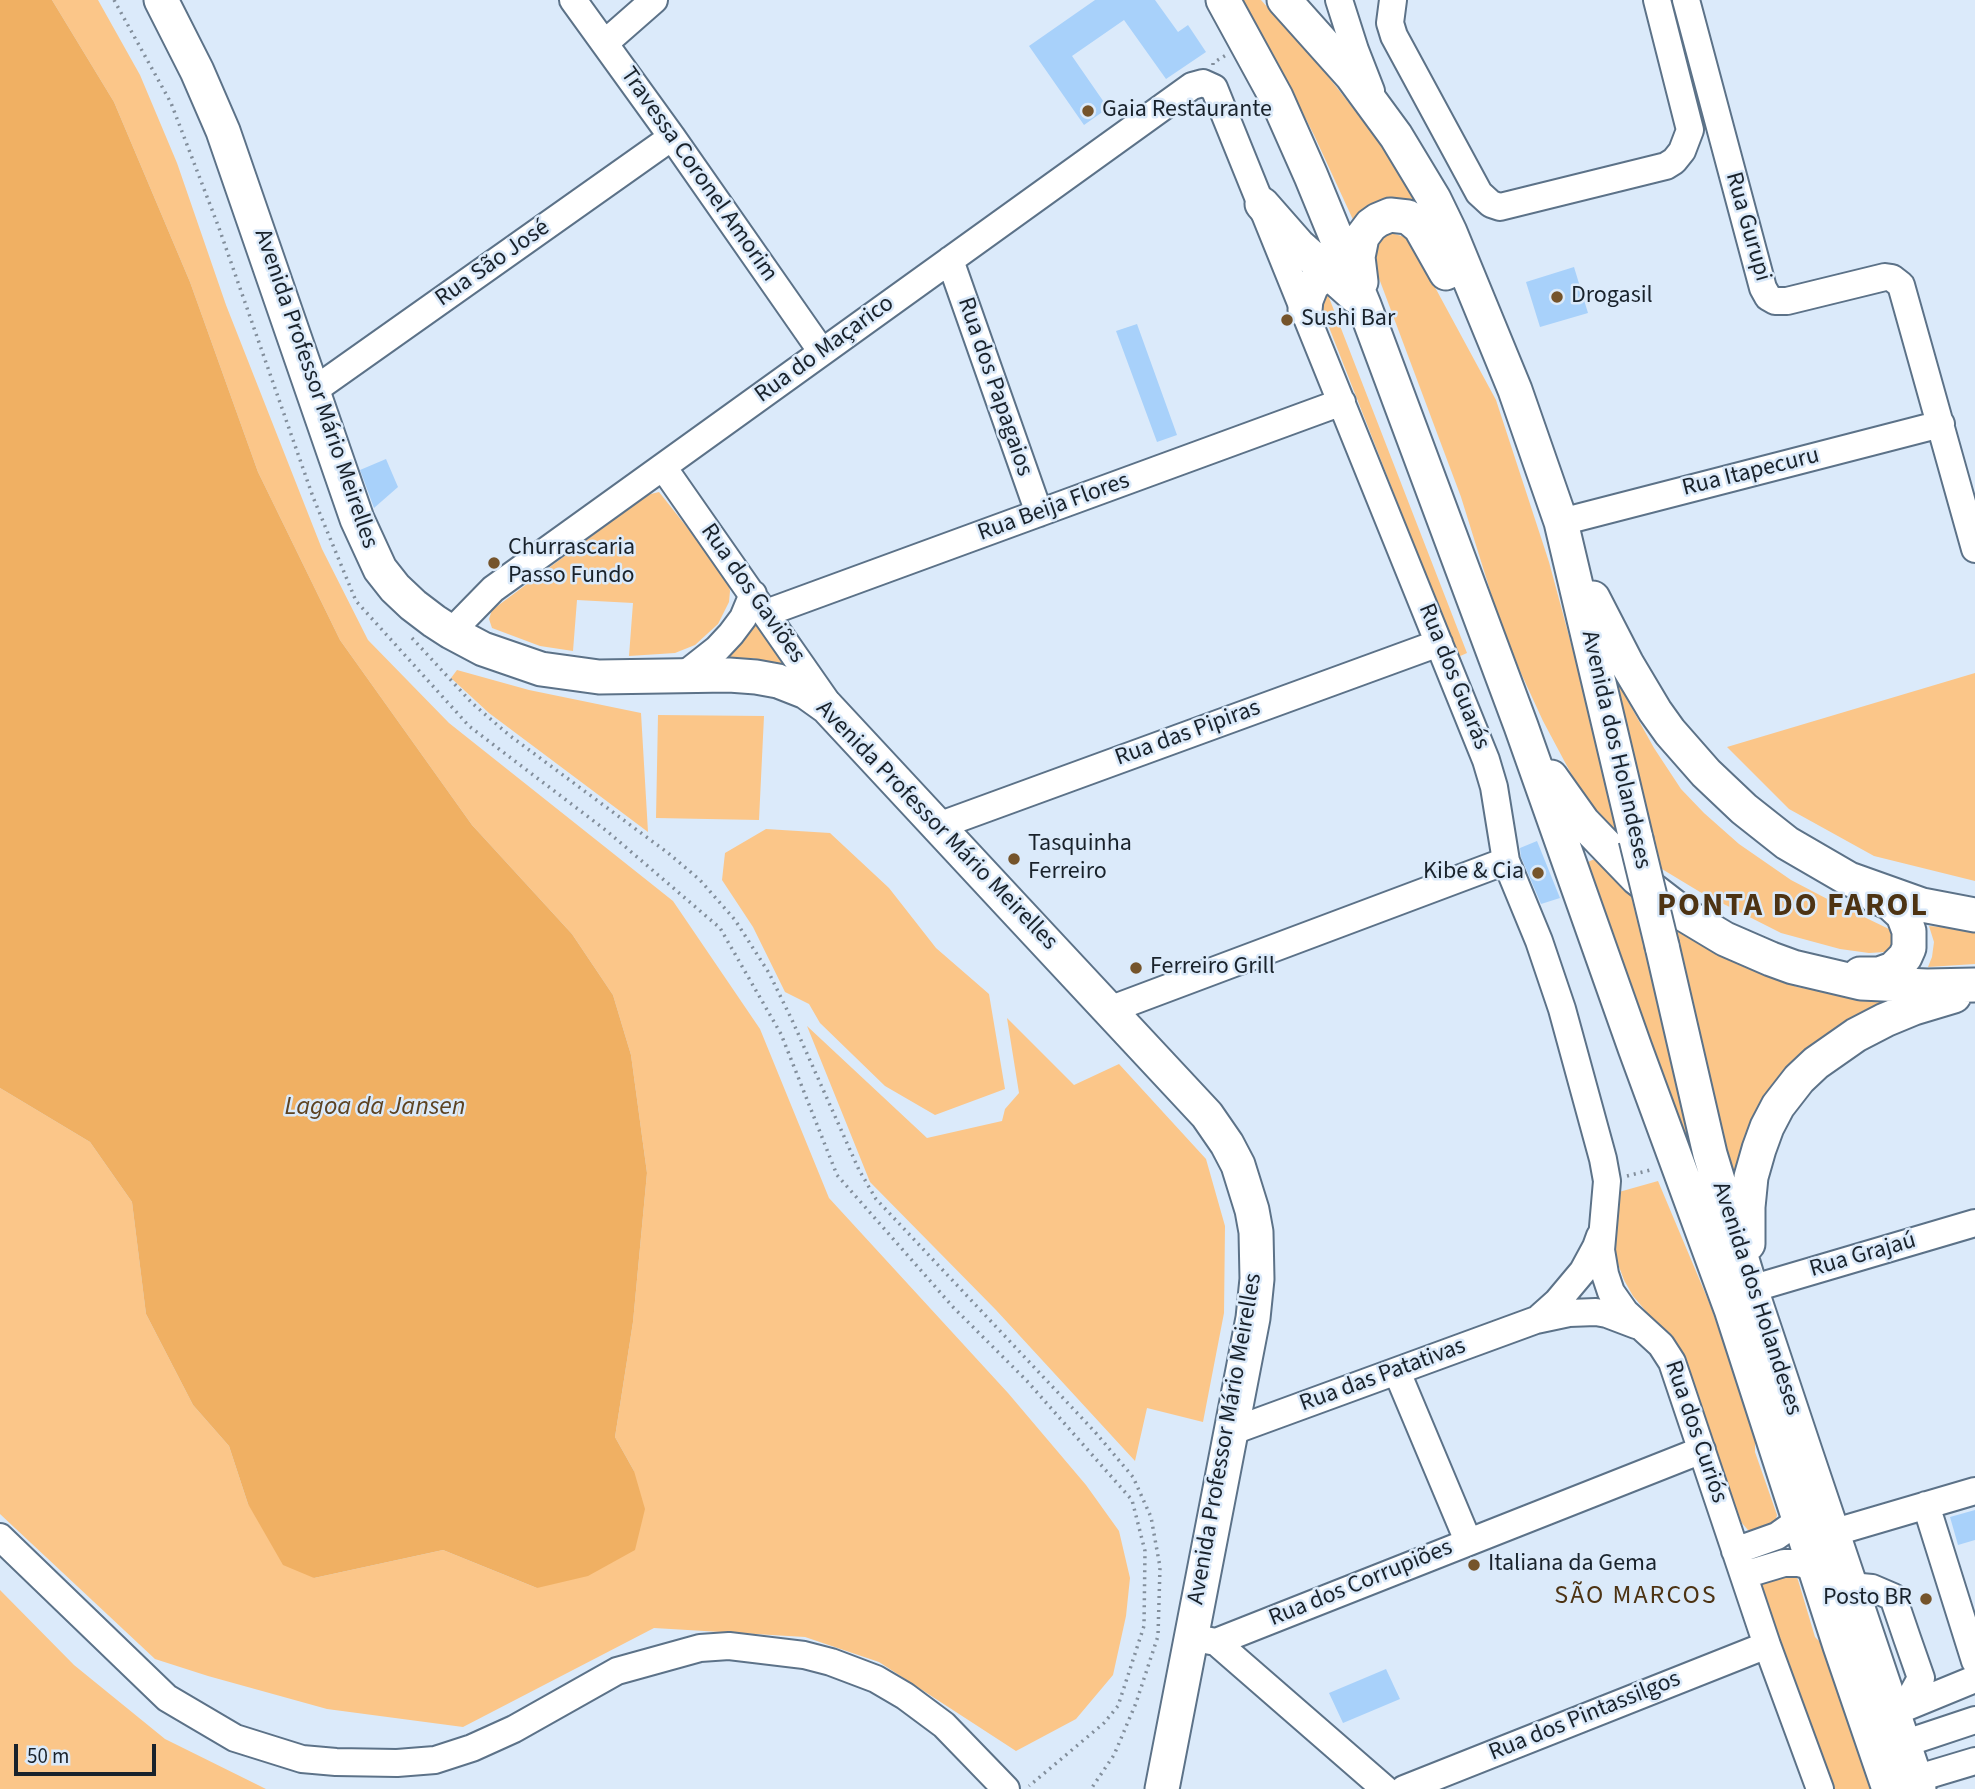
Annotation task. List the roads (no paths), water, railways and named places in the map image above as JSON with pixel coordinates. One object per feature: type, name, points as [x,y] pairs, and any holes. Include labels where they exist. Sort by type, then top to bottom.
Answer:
[{"type":"main road","name":"Avenida Professor Mário Meirelles","points":[[161,0],[197,71],[223,131],[357,519],[380,569],[395,588],[433,621],[451,632],[483,649],[541,669],[599,677],[729,675],[778,681],[806,692],[827,707],[938,825],[1207,1115],[1227,1144],[1246,1187],[1256,1232],[1257,1279],[1253,1318],[1230,1432],[1203,1639],[1162,1789]]},
{"type":"main road","name":"Avenida dos Holandeses","points":[[1223,0],[1281,108],[1364,305],[1521,726],[1731,1310],[1814,1567],[1908,1786]]},
{"type":"main road","name":"Avenida dos Holandeses","points":[[1284,0],[1352,76],[1414,165],[1450,232],[1515,390],[1561,522],[1710,1153],[1751,1289],[1903,1744],[1908,1786]]},
{"type":"main road","points":[[1262,204],[1298,245],[1364,305]]},
{"type":"main road","points":[[1364,305],[1358,257],[1362,237],[1371,225],[1385,216],[1408,217],[1425,234],[1471,320],[1515,390]]},
{"type":"main road","points":[[1305,310],[1312,285],[1325,274],[1332,274]]},
{"type":"main road","points":[[1561,522],[1609,631],[1636,681],[1670,732],[1706,774],[1726,794],[1802,855],[1843,881],[1890,903],[1907,922],[1909,948],[1900,964],[1893,969],[1879,974],[1818,973]]},
{"type":"main road","points":[[1521,726],[1539,759],[1583,822],[1609,851],[1652,891],[1725,939],[1771,960],[1861,983],[1975,985]]},
{"type":"main road","points":[[1768,829],[1826,867],[1874,889],[1922,905],[1975,915]]},
{"type":"main road","points":[[1751,1289],[1747,1237],[1751,1177],[1767,1127],[1781,1102],[1816,1063],[1856,1035],[1914,1008],[1975,990]]},
{"type":"street","name":"Travessa Coronel Amorim","points":[[573,0],[822,352]]},
{"type":"street","points":[[605,43],[654,0]]},
{"type":"street","points":[[1339,0],[1379,112]]},
{"type":"street","points":[[1393,0],[1390,12],[1394,36],[1479,193],[1491,204],[1500,207],[1666,166],[1682,151],[1690,130],[1657,0]]},
{"type":"street","name":"Rua Gurupi","points":[[1686,0],[1760,278],[1768,297],[1775,301],[1787,301],[1885,277],[1896,280],[1901,285],[1975,549]]},
{"type":"street","name":"Rua do Maçarico","points":[[451,632],[493,589],[1192,86],[1198,83],[1209,84]]},
{"type":"street","name":"Rua dos Guarás","points":[[1209,84],[1217,94],[1486,760],[1494,787],[1506,861],[1539,941],[1562,1009],[1603,1159],[1607,1181],[1602,1257],[1611,1292]]},
{"type":"street","name":"Rua São José","points":[[313,391],[672,137]]},
{"type":"street","name":"Rua dos Papagaios","points":[[950,260],[1039,513]]},
{"type":"street","name":"Rua Beija Flores","points":[[759,603],[1039,513],[1342,402]]},
{"type":"street","name":"Rua Itapecuru","points":[[1561,522],[1941,424]]},
{"type":"street","name":"Rua dos Gaviões","points":[[663,467],[840,721]]},
{"type":"street","points":[[684,675],[717,649],[759,603]]},
{"type":"street","name":"Rua das Pipiras","points":[[938,825],[1439,643]]},
{"type":"street","points":[[1109,1010],[1506,861]]},
{"type":"street","name":"Rua Grajaú","points":[[1751,1289],[1975,1223]]},
{"type":"street","name":"Rua das Patativas","points":[[1536,1320],[1557,1303],[1583,1271],[1603,1229]]},
{"type":"street","name":"Rua dos Curiós","points":[[1611,1292],[1625,1312],[1667,1352],[1819,1789]]},
{"type":"street","name":"Rua das Patativas","points":[[1230,1432],[1536,1320],[1569,1313],[1596,1312],[1639,1327]]},
{"type":"street","points":[[1397,1372],[1468,1541]]},
{"type":"street","name":"Rua dos Corrupiões","points":[[1203,1639],[1468,1541],[1702,1450]]},
{"type":"street","points":[[1832,1533],[1975,1491]]},
{"type":"street","points":[[1926,1505],[1975,1661]]},
{"type":"street","points":[[1740,1563],[1791,1526],[1798,1516]]},
{"type":"street","points":[[0,1536],[167,1699],[235,1738],[302,1759],[397,1763],[435,1760],[472,1748],[514,1729],[618,1671],[700,1647],[729,1646],[804,1655],[876,1679],[905,1696],[944,1725],[1006,1789]]},
{"type":"street","points":[[1740,1563],[1798,1563],[1814,1567]]},
{"type":"street","points":[[1203,1639],[1385,1789]]},
{"type":"street","name":"Rua dos Pintassilgos","points":[[1404,1789],[1767,1645]]},
{"type":"street","points":[[1893,1713],[1975,1679]]},
{"type":"street","points":[[1903,1744],[1975,1720]]},
{"type":"street","points":[[1908,1786],[1975,1761]]},
{"type":"water","name":"Lagoa da Jansen","points":[[0,0],[52,0],[114,102],[190,282],[258,472],[340,640],[472,825],[572,934],[613,995],[631,1055],[647,1173],[633,1322],[615,1437],[634,1471],[645,1509],[635,1550],[588,1576],[537,1588],[443,1550],[314,1578],[283,1565],[248,1504],[229,1446],[193,1405],[146,1314],[132,1202],[90,1142],[0,1088]]},
{"type":"place","name":"Gaia Restaurante","points":[[1088,111]]},
{"type":"place","name":"Drogasil","points":[[1557,297]]},
{"type":"place","name":"Sushi Bar","points":[[1287,320]]},
{"type":"place","name":"Churrascaria Passo Fundo","points":[[494,563]]},
{"type":"place","name":"Tasquinha Ferreiro","points":[[1014,859]]},
{"type":"place","name":"Kibe & Cia","points":[[1538,873]]},
{"type":"place","name":"Ferreiro Grill","points":[[1136,968]]},
{"type":"place","name":"Italiana da Gema","points":[[1474,1565]]},
{"type":"place","name":"Posto BR","points":[[1926,1599]]},
{"type":"district","name":"PONTA DO FAROL","points":[[1793,908]]},
{"type":"district","name":"SÃO MARCOS","points":[[1636,1597]]}]
